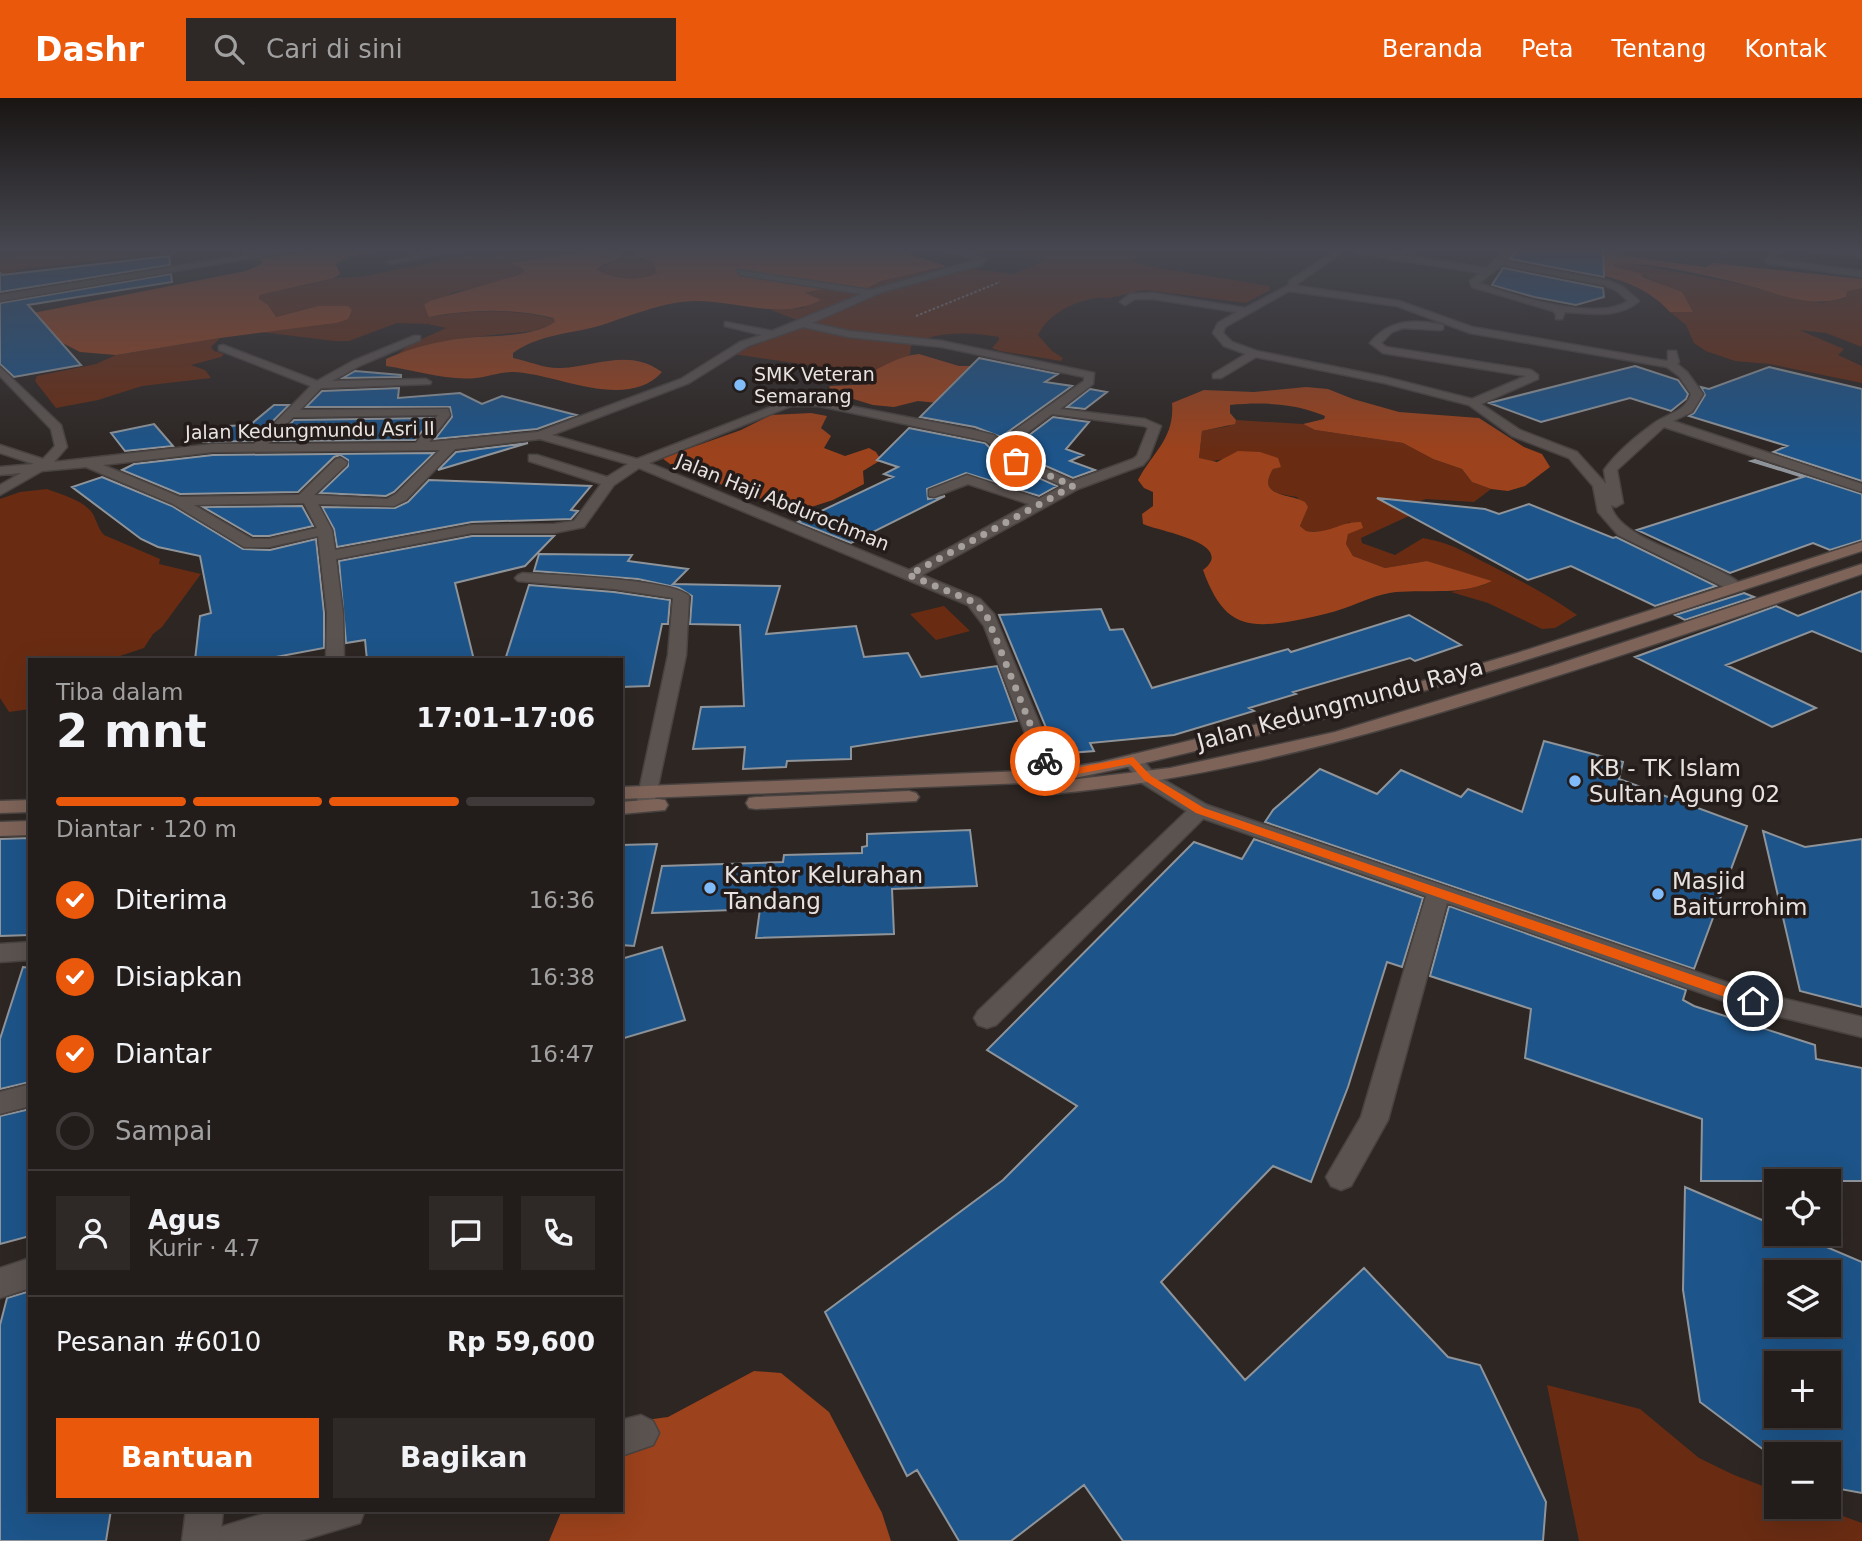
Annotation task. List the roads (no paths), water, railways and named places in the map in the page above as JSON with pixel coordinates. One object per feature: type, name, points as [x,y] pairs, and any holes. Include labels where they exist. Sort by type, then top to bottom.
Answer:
[{"type":"main road","name":"Jalan Kedungmundu Raya","points":[[1140,769],[1523,657],[1862,546]]},
{"type":"main road","name":"Jalan Kedungmundu Raya","points":[[648,799],[850,801],[1054,782],[1140,769],[1241,763],[1423,713],[1720,618],[1862,569]]},
{"type":"main road","points":[[623,793],[648,799]]},
{"type":"main road","points":[[623,807],[648,799]]},
{"type":"main road","points":[[0,807],[28,806]]},
{"type":"main road","points":[[0,830],[28,828]]},
{"type":"street","points":[[540,435],[685,381],[737,348],[822,315]]},
{"type":"street","points":[[1239,315],[1221,325],[1218,333],[1228,344],[1254,354],[1385,380],[1473,403],[1516,433],[1573,455],[1600,485],[1605,512],[1623,532],[1741,585]]},
{"type":"street","points":[[1430,315],[1470,330]]},
{"type":"street","points":[[1556,321],[1560,315]]},
{"type":"street","points":[[728,324],[772,334]]},
{"type":"street","points":[[802,324],[867,336],[942,344],[1090,375],[1089,382],[1001,446]]},
{"type":"street","points":[[1473,403],[1534,377],[1527,372],[1383,350],[1375,344],[1383,331],[1396,325],[1470,330],[1671,358],[1697,394],[1696,402],[1618,460],[1610,470],[1619,519],[1633,533],[1741,585]]},
{"type":"street","points":[[256,449],[318,385],[348,367],[417,338]]},
{"type":"street","points":[[223,348],[295,379],[318,385],[426,382]]},
{"type":"street","points":[[1217,376],[1254,354]]},
{"type":"street","points":[[0,370],[57,428],[60,450],[42,466],[0,491]]},
{"type":"street","points":[[328,556],[471,529],[572,527],[586,518],[609,482],[638,463],[789,403],[819,403],[990,438],[1001,446],[1010,458],[1073,486]]},
{"type":"street","points":[[291,414],[444,411],[444,415],[419,447]]},
{"type":"street","points":[[909,575],[1073,486],[1138,462],[1143,458],[1155,426],[1052,411]]},
{"type":"street","points":[[1669,420],[1862,479]]},
{"type":"street","points":[[1669,420],[1862,488]]},
{"type":"street","name":"Jalan Kedungmundu Asri II","points":[[0,471],[187,450],[451,446],[540,435]]},
{"type":"street","name":"Jalan Haji Abdurochman","points":[[540,435],[638,463],[974,602],[986,614],[1054,782]]},
{"type":"street","points":[[178,501],[393,502],[451,446]]},
{"type":"street","points":[[0,449],[42,466]]},
{"type":"street","points":[[533,458],[609,482]]},
{"type":"street","points":[[306,500],[341,462]]},
{"type":"street","points":[[88,463],[178,501],[249,544],[270,543],[325,530]]},
{"type":"street","points":[[934,493],[967,479],[1041,504]]},
{"type":"street","points":[[306,500],[325,530],[335,613],[335,658]]},
{"type":"street","points":[[523,578],[614,584],[677,593],[681,596],[677,655],[648,799]]},
{"type":"street","points":[[1140,769],[1200,810],[1753,1001],[1862,1027]]},
{"type":"street","points":[[987,1018],[1200,810]]},
{"type":"street","points":[[1341,1177],[1374,1120],[1438,893]]},
{"type":"street","points":[[0,953],[28,951]]},
{"type":"street","points":[[0,1103],[28,1096]]},
{"type":"street","points":[[0,1283],[28,1274]]},
{"type":"street","points":[[201,1541],[205,1512]]},
{"type":"street","points":[[230,1541],[339,1512]]},
{"type":"place","name":"SMK Veteran Semarang","points":[[740,385]]},
{"type":"place","name":"KB - TK Islam Sultan Agung 02","points":[[1575,781]]},
{"type":"place","name":"Kantor Kelurahan Tandang","points":[[710,888]]},
{"type":"place","name":"Masjid Baiturrohim","points":[[1658,894]]}]
